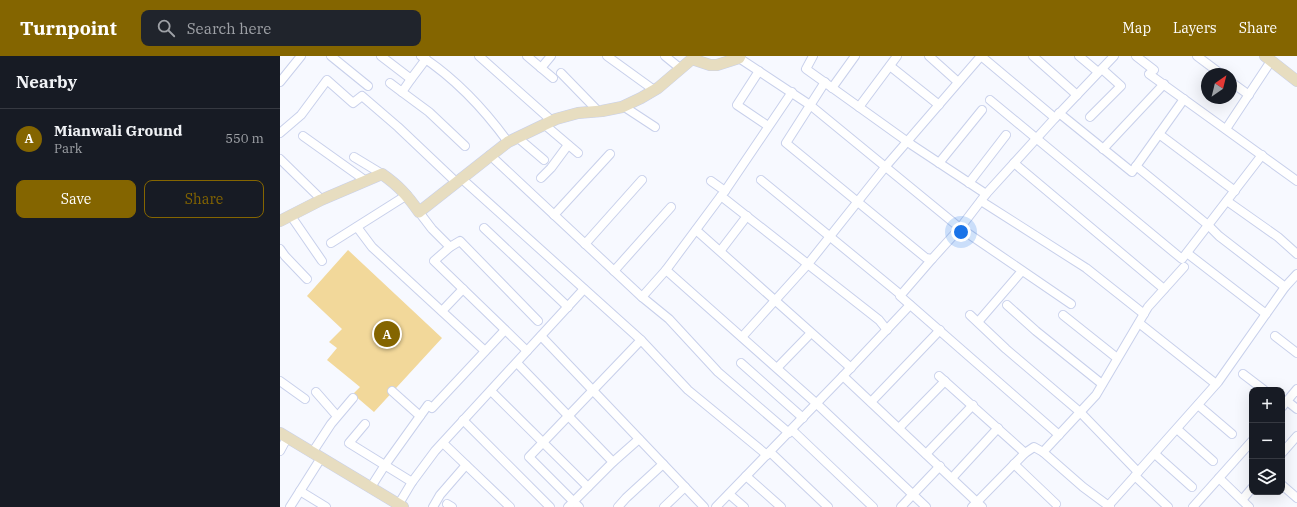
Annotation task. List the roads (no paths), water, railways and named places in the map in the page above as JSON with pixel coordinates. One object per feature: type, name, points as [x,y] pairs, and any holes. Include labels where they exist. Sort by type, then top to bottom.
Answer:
[{"type":"street","points":[[281,78],[301,56]]},
{"type":"street","points":[[331,56],[368,86]]},
{"type":"street","points":[[381,56],[411,79]]},
{"type":"street","points":[[479,56],[549,123],[568,145],[578,153]]},
{"type":"street","points":[[527,56],[553,78]]},
{"type":"street","points":[[541,68],[551,56]]},
{"type":"street","points":[[607,56],[654,90]]},
{"type":"street","points":[[665,56],[680,69]]},
{"type":"street","points":[[813,56],[806,68],[908,142],[986,194]]},
{"type":"street","points":[[832,88],[855,56]]},
{"type":"street","points":[[859,107],[898,56]]},
{"type":"street","points":[[929,56],[958,82]]},
{"type":"street","points":[[742,337],[808,264],[886,166],[981,56],[1057,116],[1132,172],[1184,99]]},
{"type":"street","points":[[1033,56],[1077,95]]},
{"type":"street","points":[[1079,56],[1121,86],[1090,117]]},
{"type":"street","points":[[901,295],[960,228],[986,194],[1036,138],[1114,56]]},
{"type":"street","points":[[1136,56],[1154,70],[1149,74],[1297,181]]},
{"type":"street","points":[[1197,56],[1213,68]]},
{"type":"street","points":[[420,212],[458,180],[512,140],[549,123],[578,113],[598,112],[623,106],[641,98],[654,90],[692,59],[710,65],[717,65],[739,57],[810,105],[960,228],[1071,304]]},
{"type":"street","points":[[402,92],[424,58],[451,77],[512,140],[544,160]]},
{"type":"street","points":[[1226,129],[1249,95],[1268,58],[1297,81]]},
{"type":"street","points":[[890,66],[939,105]]},
{"type":"street","points":[[759,71],[737,105],[768,126]]},
{"type":"street","points":[[561,74],[598,112]]},
{"type":"street","points":[[280,133],[301,115],[327,80],[354,103],[362,96],[641,340],[688,390],[769,453],[828,507]]},
{"type":"street","points":[[825,82],[786,144],[926,258],[932,259]]},
{"type":"street","points":[[390,83],[429,112],[465,146]]},
{"type":"street","points":[[1103,149],[1164,84]]},
{"type":"street","points":[[1237,86],[1249,95]]},
{"type":"street","points":[[642,297],[666,270],[723,194],[792,92]]},
{"type":"street","points":[[990,100],[1182,259],[1262,155]]},
{"type":"street","points":[[623,106],[655,127]]},
{"type":"street","points":[[939,163],[982,110]]},
{"type":"street","points":[[1159,134],[1235,191]]},
{"type":"street","points":[[969,182],[1006,135]]},
{"type":"street","points":[[303,136],[366,181]]},
{"type":"street","points":[[541,178],[551,168],[568,145]]},
{"type":"street","points":[[554,215],[610,154]]},
{"type":"street","points":[[490,155],[642,297],[669,319],[718,372],[790,431],[872,507]]},
{"type":"street","points":[[354,157],[396,184],[407,195],[432,229],[450,247]]},
{"type":"street","points":[[280,159],[322,200]]},
{"type":"street","points":[[1014,163],[1164,289]]},
{"type":"street","points":[[1136,166],[1208,225],[1219,236],[1285,287]]},
{"type":"street","points":[[322,261],[283,218],[382,174]]},
{"type":"street","points":[[585,244],[642,180]]},
{"type":"street","points":[[761,180],[901,295],[910,305],[1058,435]]},
{"type":"street","points":[[711,181],[747,216],[879,320],[887,330]]},
{"type":"street","points":[[331,243],[407,195]]},
{"type":"street","points":[[1227,200],[1278,237],[1297,254]]},
{"type":"street","points":[[980,201],[1086,268],[1144,314]]},
{"type":"street","points":[[614,271],[671,207]]},
{"type":"street","points":[[721,250],[747,216]]},
{"type":"street","points":[[357,227],[372,247],[485,351]]},
{"type":"street","points":[[484,228],[568,307]]},
{"type":"street","points":[[696,230],[851,368]]},
{"type":"street","points":[[527,351],[434,261],[450,247],[460,241],[538,320]]},
{"type":"street","points":[[280,249],[308,279]]},
{"type":"street","points":[[1187,253],[1266,314]]},
{"type":"street","points":[[1043,452],[1096,394],[1148,307],[1184,267]]},
{"type":"street","points":[[666,270],[817,404],[926,507]]},
{"type":"street","points":[[978,322],[1022,271]]},
{"type":"street","points":[[843,376],[940,466],[977,505],[1014,464],[1025,453],[1034,447],[1043,452],[1083,487],[1110,506],[1216,384],[1285,287],[1297,274]]},
{"type":"street","points":[[442,311],[463,289]]},
{"type":"street","points":[[280,451],[284,435],[316,456],[371,487],[399,506],[412,482],[443,443],[584,289]]},
{"type":"street","points":[[716,507],[817,404],[910,305]]},
{"type":"street","points":[[1007,305],[1036,331],[1102,384]]},
{"type":"street","points":[[970,315],[1006,349],[1080,412],[1168,507]]},
{"type":"street","points":[[1063,315],[1118,358]]},
{"type":"street","points":[[1139,323],[1216,384]]},
{"type":"street","points":[[371,487],[428,405],[432,408],[505,330]]},
{"type":"street","points":[[870,402],[940,330]]},
{"type":"street","points":[[777,368],[811,333]]},
{"type":"street","points":[[541,336],[704,507]]},
{"type":"street","points":[[1275,336],[1297,353]]},
{"type":"street","points":[[639,439],[588,487],[574,505],[529,457],[641,340]]},
{"type":"street","points":[[517,363],[613,462]]},
{"type":"street","points":[[741,363],[803,418]]},
{"type":"street","points":[[1243,374],[1260,387]]},
{"type":"street","points":[[899,428],[942,379],[973,405],[1025,453]]},
{"type":"street","points":[[280,381],[305,400]]},
{"type":"street","points":[[1285,403],[1297,389]]},
{"type":"street","points":[[392,391],[420,416]]},
{"type":"street","points":[[491,391],[588,487]]},
{"type":"street","points":[[316,392],[337,416]]},
{"type":"street","points":[[290,507],[300,491],[331,424],[353,398]]},
{"type":"street","points":[[926,454],[973,405]]},
{"type":"street","points":[[1198,405],[1232,434]]},
{"type":"street","points":[[1285,406],[1297,409]]},
{"type":"street","points":[[463,420],[550,507]]},
{"type":"street","points":[[365,424],[349,443],[412,482]]},
{"type":"street","points":[[952,478],[998,428]]},
{"type":"street","points":[[1177,429],[1213,461]]},
{"type":"street","points":[[1285,450],[1297,436]]},
{"type":"street","points":[[443,443],[510,507]]},
{"type":"street","points":[[1193,507],[1249,444]]},
{"type":"street","points":[[1154,454],[1192,487]]},
{"type":"street","points":[[618,507],[663,464]]},
{"type":"street","points":[[1014,464],[1056,504]]},
{"type":"street","points":[[433,507],[440,495],[466,465]]},
{"type":"street","points":[[901,507],[940,466]]},
{"type":"street","points":[[746,476],[781,507]]},
{"type":"street","points":[[1219,478],[1249,507]]},
{"type":"street","points":[[664,507],[685,487]]},
{"type":"street","points":[[1285,488],[1297,498]]},
{"type":"street","points":[[300,491],[326,507]]},
{"type":"street","points":[[1242,500],[1249,492]]},
{"type":"street","points":[[729,494],[744,507]]},
{"type":"place","name":"Mianwali Ground","points":[[387,334]]}]
